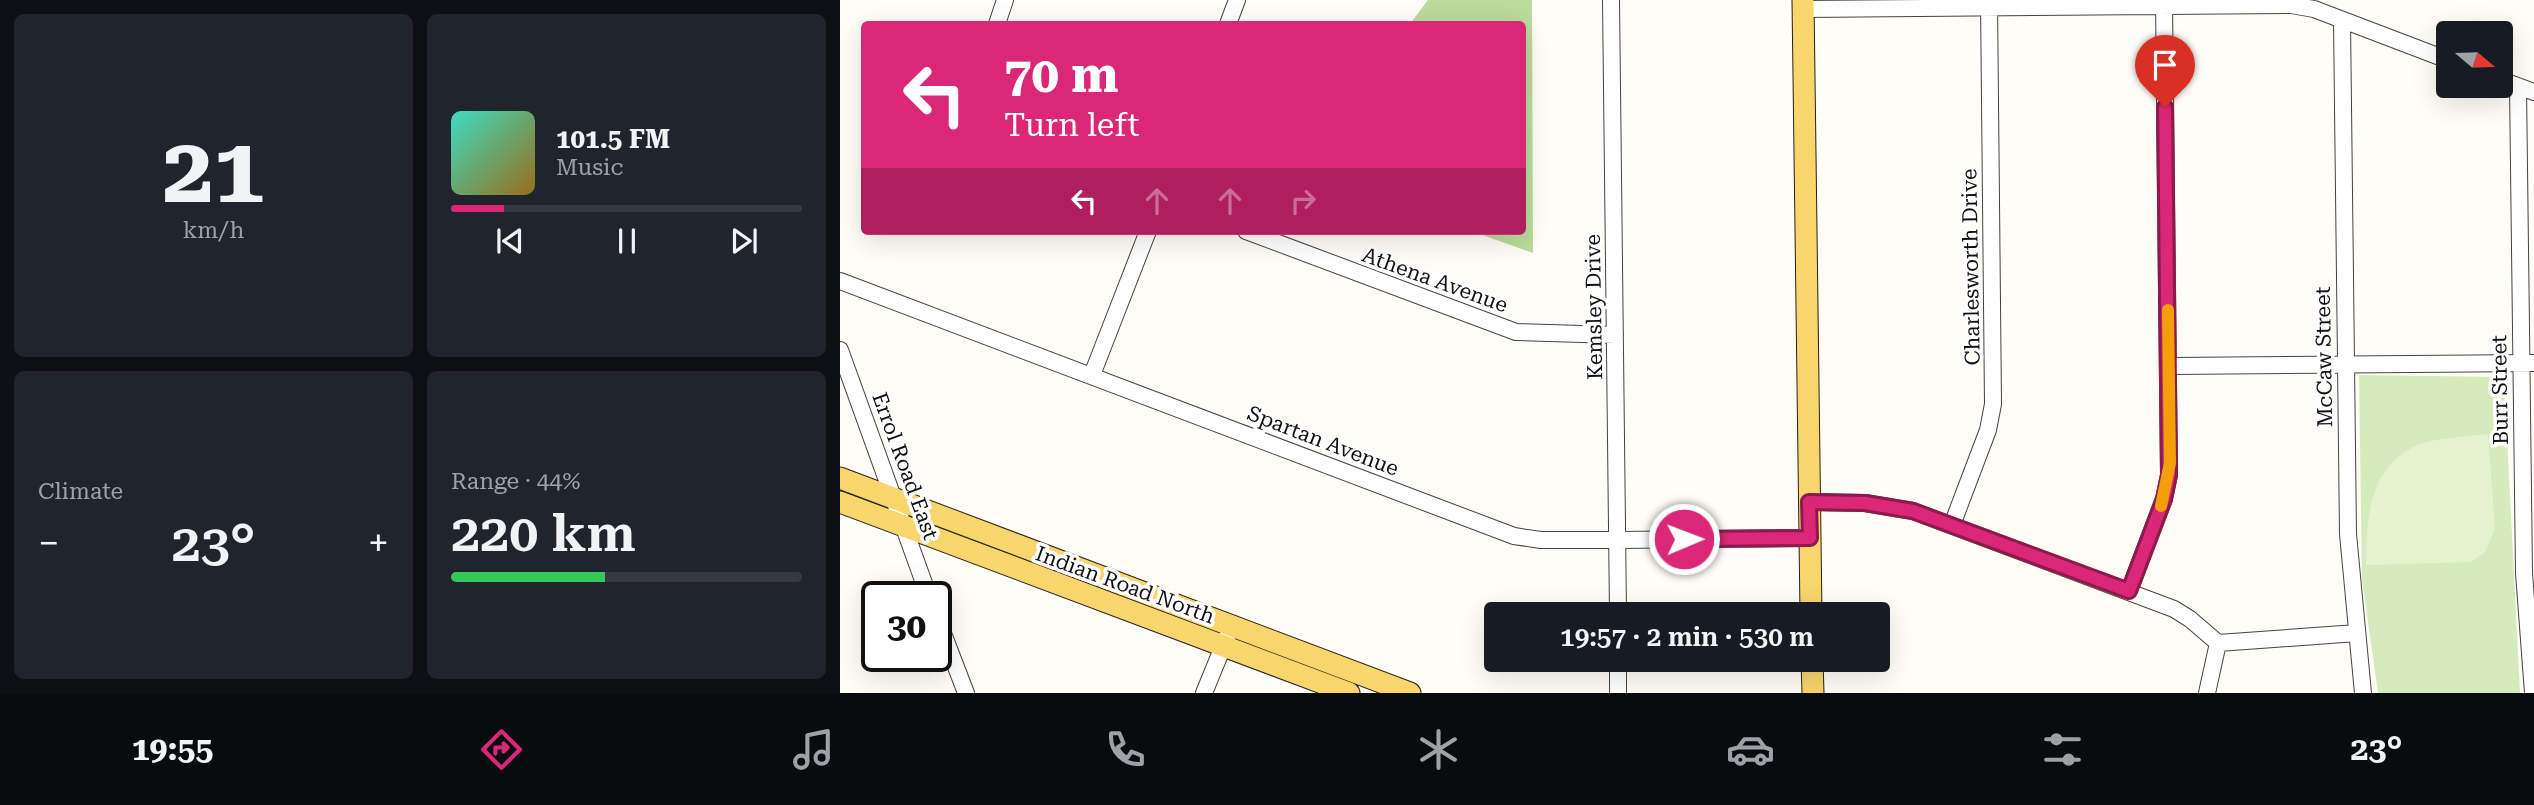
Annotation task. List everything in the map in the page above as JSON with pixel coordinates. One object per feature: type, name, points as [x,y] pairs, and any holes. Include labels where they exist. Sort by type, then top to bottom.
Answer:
[{"type":"main road","points":[[1803,4],[1811,602]]},
{"type":"main road","name":"Indian Road North","points":[[840,478],[1410,693]]},
{"type":"main road","name":"Indian Road North","points":[[840,502],[1349,693]]},
{"type":"main road","points":[[1812,672],[1813,693]]},
{"type":"street","points":[[998,21],[1005,0]]},
{"type":"street","points":[[1229,21],[1237,0]]},
{"type":"street","name":"Kemsley Drive","points":[[1611,0],[1618,602]]},
{"type":"street","points":[[2129,591],[2168,485],[2164,3]]},
{"type":"street","points":[[1803,4],[2291,5],[2342,20],[2436,55]]},
{"type":"street","name":"Charlesworth Drive","points":[[1952,525],[1993,413],[1989,4]]},
{"type":"street","name":"McCaw Street","points":[[2342,20],[2348,534],[2363,693]]},
{"type":"street","points":[[2513,84],[2534,92]]},
{"type":"street","name":"Burr Street","points":[[2518,86],[2527,363],[2533,693]]},
{"type":"street","points":[[1092,376],[1146,235]]},
{"type":"street","name":"Athena Avenue","points":[[1257,235],[1516,332],[1615,335]]},
{"type":"street","name":"Spartan Avenue","points":[[840,281],[1514,536],[1617,540],[1810,538]]},
{"type":"street","name":"Errol Road East","points":[[840,350],[924,581]]},
{"type":"street","points":[[2169,366],[2527,363]]},
{"type":"street","points":[[1809,502],[1889,505],[1952,525],[2183,614],[2218,643],[2357,633]]},
{"type":"street","points":[[1204,693],[1231,625]]},
{"type":"street","points":[[2207,693],[2218,643]]},
{"type":"street","points":[[952,657],[966,693]]},
{"type":"street","points":[[1618,672],[1618,693]]},
{"type":"green space","points":[[1428,0],[1532,0],[1533,253],[1482,235],[1526,235],[1526,21],[1412,21]]},
{"type":"green space","points":[[2359,375],[2504,377],[2520,693],[2378,693],[2362,579]]},
{"type":"green space","points":[[2488,434],[2495,529],[2485,552],[2471,562],[2366,565],[2370,512],[2380,480],[2389,466],[2402,454],[2426,442]]},
{"type":"slow traffic","points":[[2161,506],[2168,485],[2170,463],[2168,310]]},
{"type":"route","points":[[1684,539],[1810,538],[1809,502],[1889,505],[1913,511],[2129,591],[2164,499],[2169,475],[2165,107]]}]
